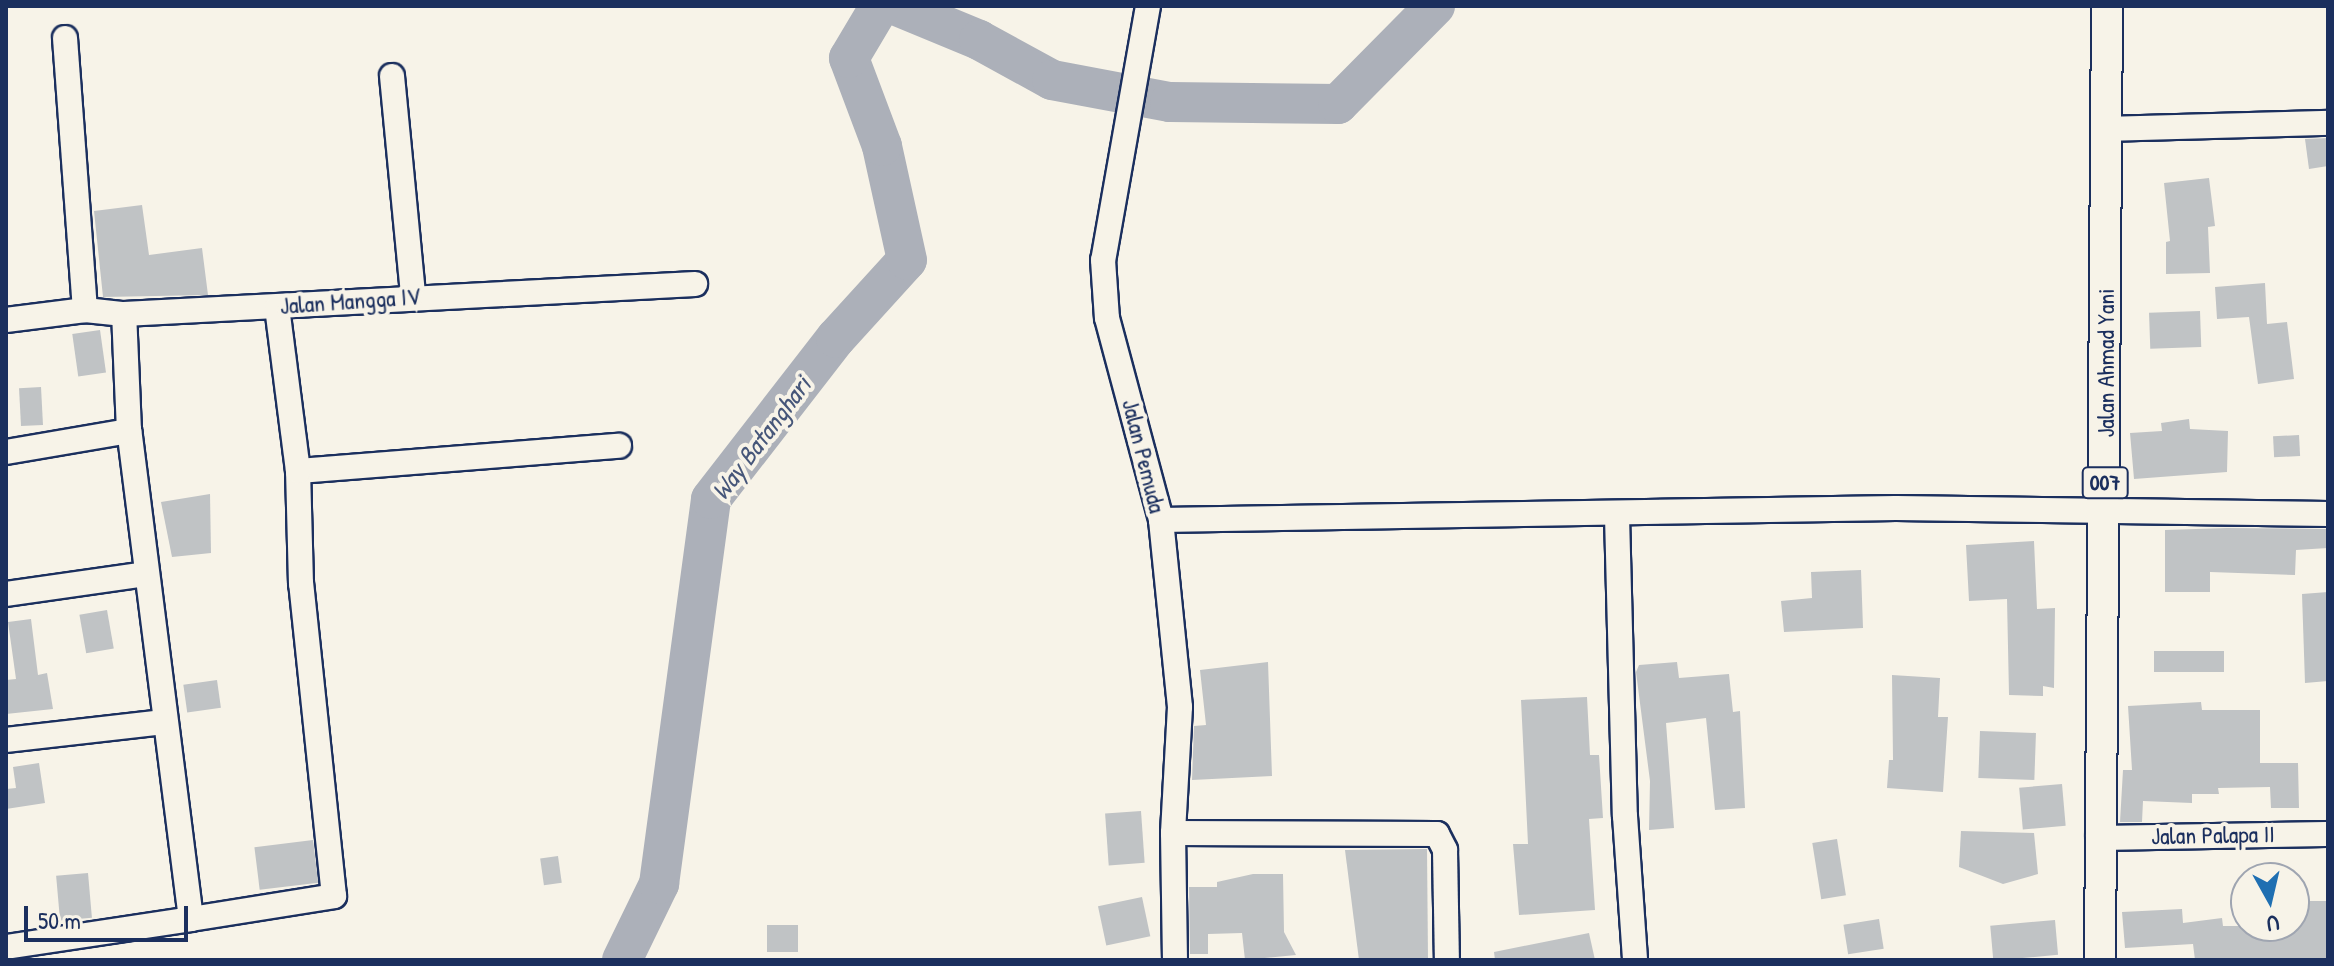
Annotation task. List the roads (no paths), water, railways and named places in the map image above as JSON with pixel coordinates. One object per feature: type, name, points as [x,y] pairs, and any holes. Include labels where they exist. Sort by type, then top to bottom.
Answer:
[{"type":"main road","name":"Jalan Ahmad Yani","points":[[2100,960],[2098,838],[2105,511],[2107,6]]},
{"type":"street","name":"Jalan Pemuda","points":[[1148,6],[1115,175],[1103,260],[1107,318],[1161,520],[1160,552],[1180,707],[1173,833],[1175,960]]},
{"type":"street","points":[[65,38],[85,310]]},
{"type":"street","points":[[392,76],[413,295]]},
{"type":"street","points":[[2107,129],[2328,123]]},
{"type":"street","name":"Jalan Mangga IV","points":[[6,320],[85,310],[124,314],[277,307],[413,295],[695,284]]},
{"type":"street","points":[[6,947],[334,896],[301,584],[298,471],[277,307]]},
{"type":"street","points":[[124,314],[129,431],[163,722],[191,919]]},
{"type":"street","points":[[6,452],[129,431]]},
{"type":"street","points":[[298,471],[619,446]]},
{"type":"street","points":[[1161,520],[1617,516],[1896,508],[2328,514]]},
{"type":"street","points":[[1617,516],[1625,816],[1635,960]]},
{"type":"street","points":[[6,594],[146,574]]},
{"type":"street","points":[[6,740],[163,722]]},
{"type":"street","points":[[1173,833],[1437,834],[1445,850],[1447,960]]},
{"type":"street","name":"Jalan Palapa II","points":[[2098,838],[2328,834]]},
{"type":"waterway","name":"Way Batanghari","points":[[622,960],[659,884],[711,499],[836,338],[907,260],[882,146],[849,58],[880,6]]},
{"type":"waterway","name":"Way Batanghari","points":[[897,6],[979,40],[1052,80],[1170,102],[1338,104],[1435,6]]}]
